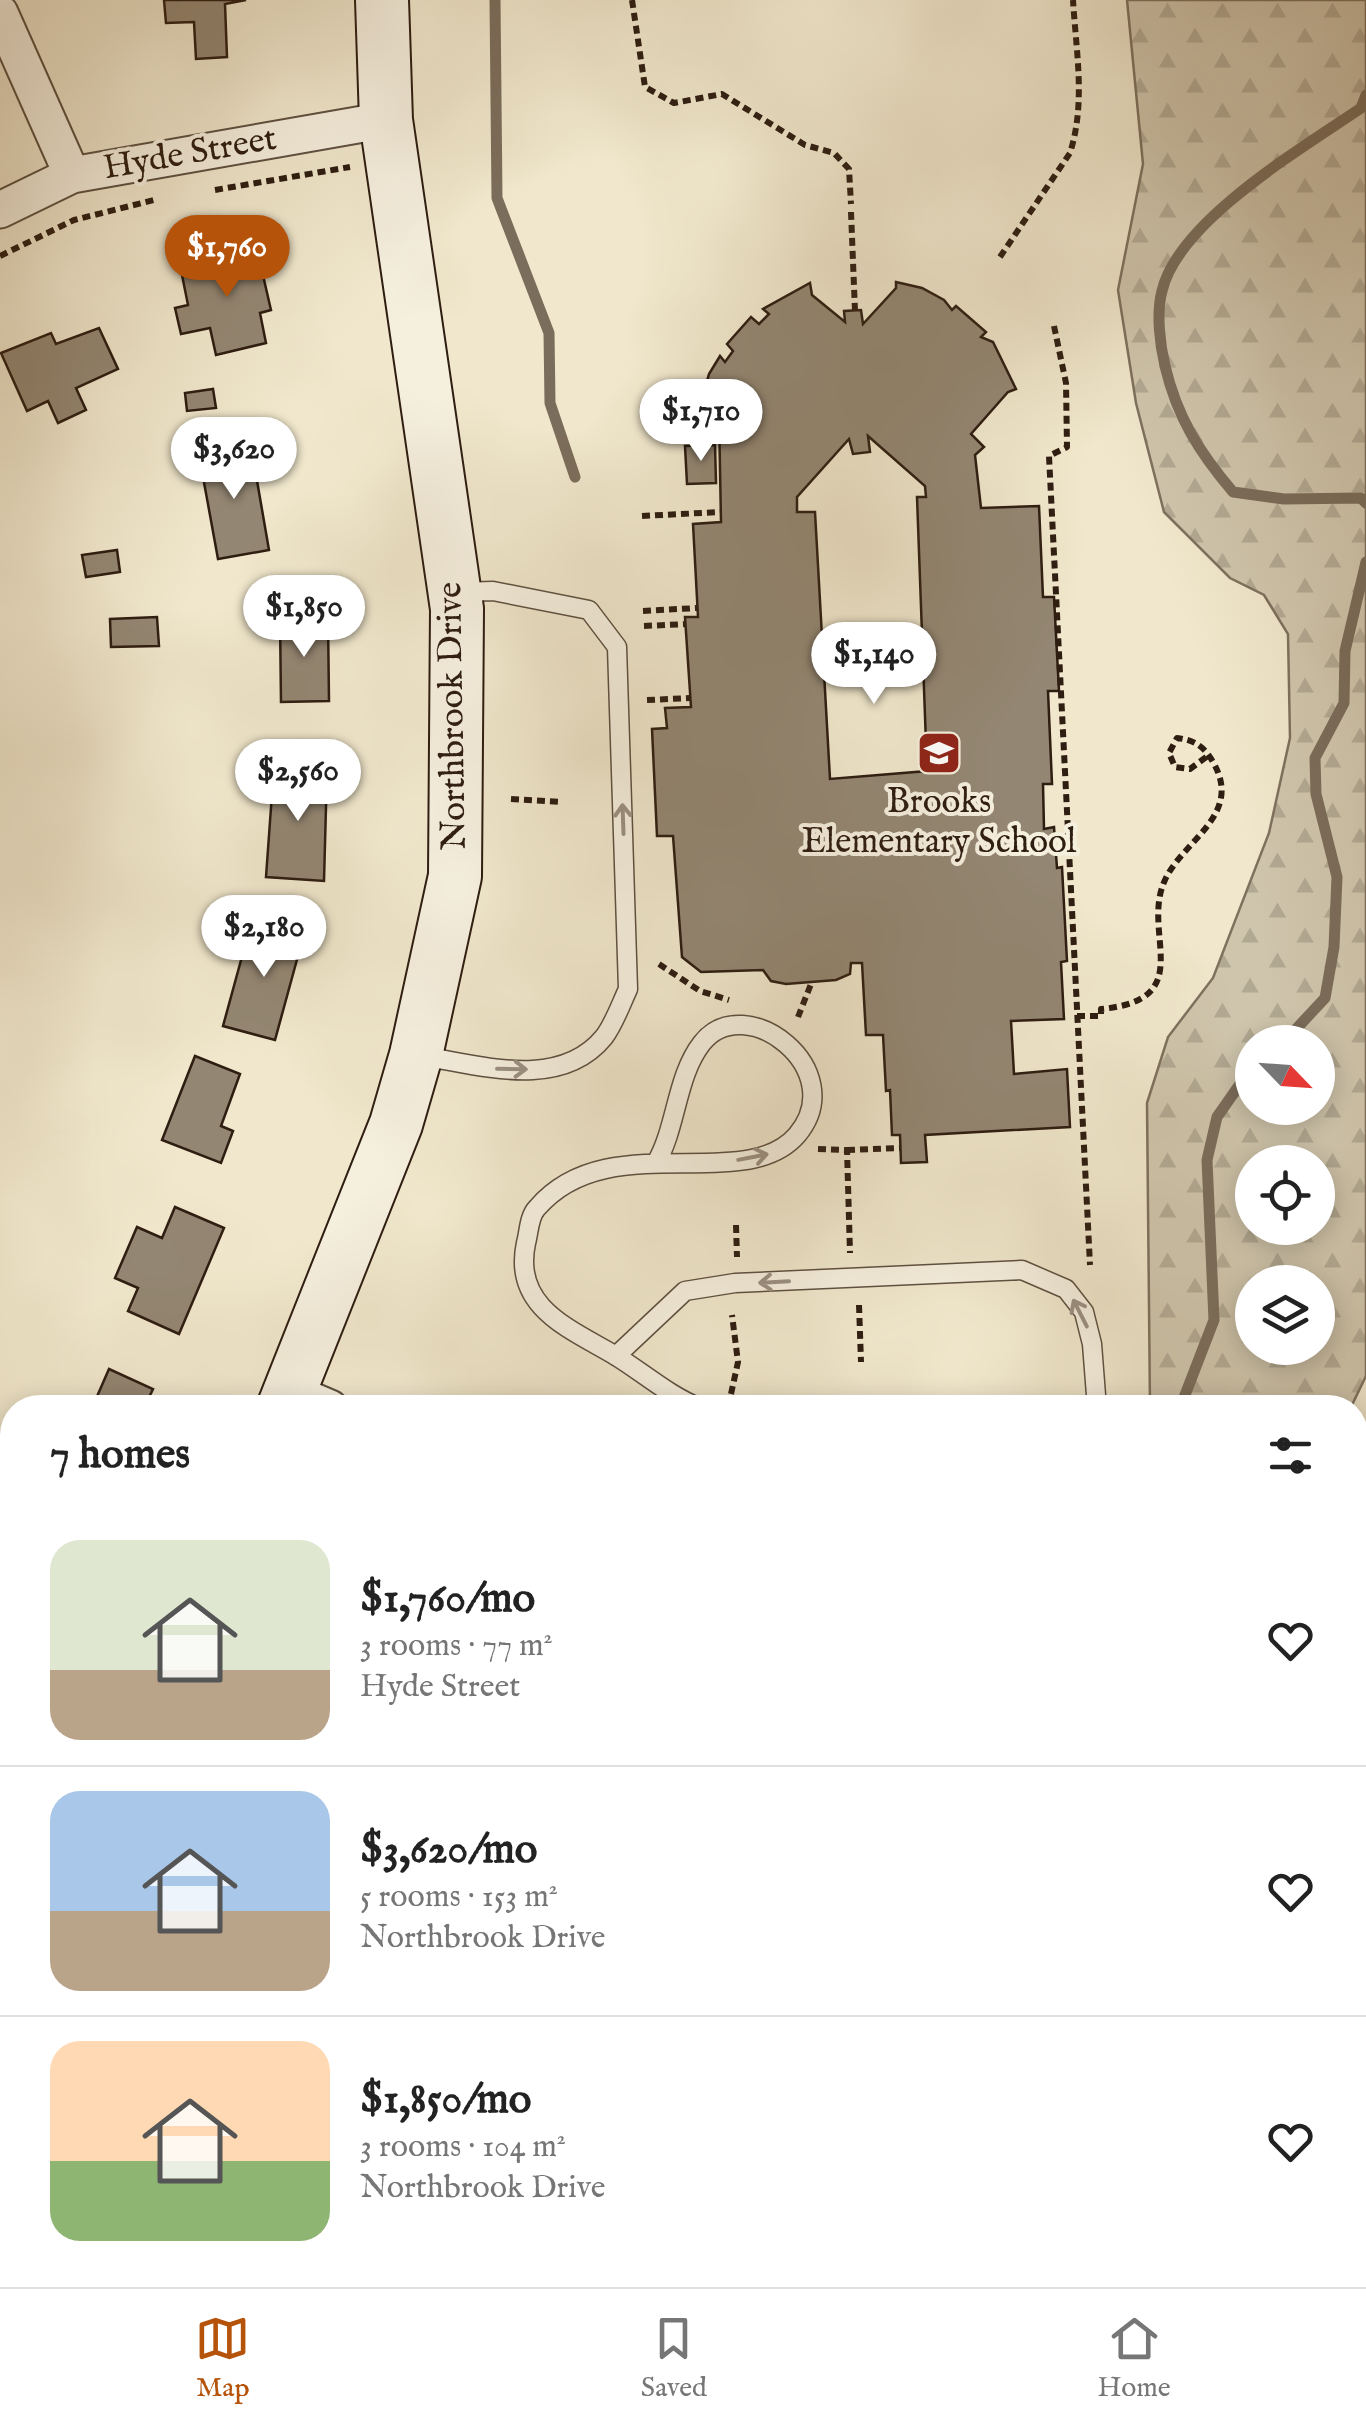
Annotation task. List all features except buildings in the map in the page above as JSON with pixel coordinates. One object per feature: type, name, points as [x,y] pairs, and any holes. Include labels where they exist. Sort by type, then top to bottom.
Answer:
[{"type":"street","name":"Northbrook Drive","points":[[303,1395],[396,1124],[416,1055],[455,876],[459,744],[455,592],[386,120],[382,0]]},
{"type":"street","points":[[0,13],[72,175]]},
{"type":"street","name":"Hyde Street","points":[[0,210],[72,175],[386,120]]},
{"type":"lane","points":[[416,1055],[509,1071],[571,1064],[604,1037],[628,989],[616,647],[589,610],[494,591],[455,592]]},
{"type":"lane","points":[[656,1163],[671,1137],[683,1086],[702,1042],[726,1026],[766,1030],[797,1050],[812,1086],[806,1124],[783,1151],[744,1160],[602,1168],[564,1180],[533,1212],[523,1257],[529,1294],[566,1330],[616,1356],[671,1395]]},
{"type":"lane","points":[[616,1356],[685,1291],[735,1284],[1022,1270],[1066,1290],[1084,1312],[1092,1344],[1096,1395]]},
{"type":"path","points":[[632,0],[644,88],[674,104],[722,94],[804,145],[834,153],[850,169],[855,310]]},
{"type":"path","points":[[1000,258],[1070,152],[1076,134],[1079,84],[1073,0]]},
{"type":"path","points":[[196,193],[352,167],[358,173]]},
{"type":"path","points":[[0,256],[74,220],[164,198]]},
{"type":"path","points":[[1054,326],[1066,384],[1068,447],[1049,456],[1090,1265]]},
{"type":"path","points":[[642,516],[721,512]]},
{"type":"path","points":[[643,611],[697,608]]},
{"type":"path","points":[[644,626],[686,624]]},
{"type":"path","points":[[647,700],[690,698]]},
{"type":"path","points":[[1077,1016],[1101,1016],[1101,1009],[1124,1007],[1140,1000],[1156,984],[1162,966],[1164,881],[1208,829],[1218,809],[1222,788],[1209,756],[1194,740],[1177,738],[1169,753],[1175,767],[1190,769],[1209,756]]},
{"type":"path","points":[[511,799],[562,802]]},
{"type":"path","points":[[659,964],[700,990],[738,1003]]},
{"type":"path","points":[[798,1017],[811,984]]},
{"type":"path","points":[[817,1149],[900,1148]]},
{"type":"path","points":[[847,1150],[850,1253]]},
{"type":"path","points":[[736,1225],[737,1256]]},
{"type":"path","points":[[860,1305],[862,1362]]},
{"type":"path","points":[[731,1394],[738,1362],[732,1315]]},
{"type":"green space","points":[[1127,0],[1366,0],[1366,1376],[1357,1395],[1150,1395],[1147,1103],[1168,1037],[1213,978],[1269,833],[1290,738],[1288,634],[1264,595],[1230,578],[1164,512],[1136,403],[1118,290],[1143,164]]},
{"type":"waterway","points":[[495,0],[497,198],[549,333],[550,403],[575,477]]},
{"type":"waterway","points":[[1366,95],[1361,108],[1246,188],[1192,238],[1173,265],[1162,291],[1159,319],[1163,358],[1176,402],[1200,448],[1233,492],[1284,499],[1361,498],[1366,503]]},
{"type":"waterway","points":[[1300,1025],[1325,998],[1334,947],[1337,877],[1316,794],[1315,758],[1344,703],[1345,651],[1366,562]]},
{"type":"waterway","points":[[1185,1395],[1214,1320],[1207,1160],[1217,1117],[1235,1091]]},
{"type":"place","name":"Brooks Elementary School","points":[[939,753]]}]
